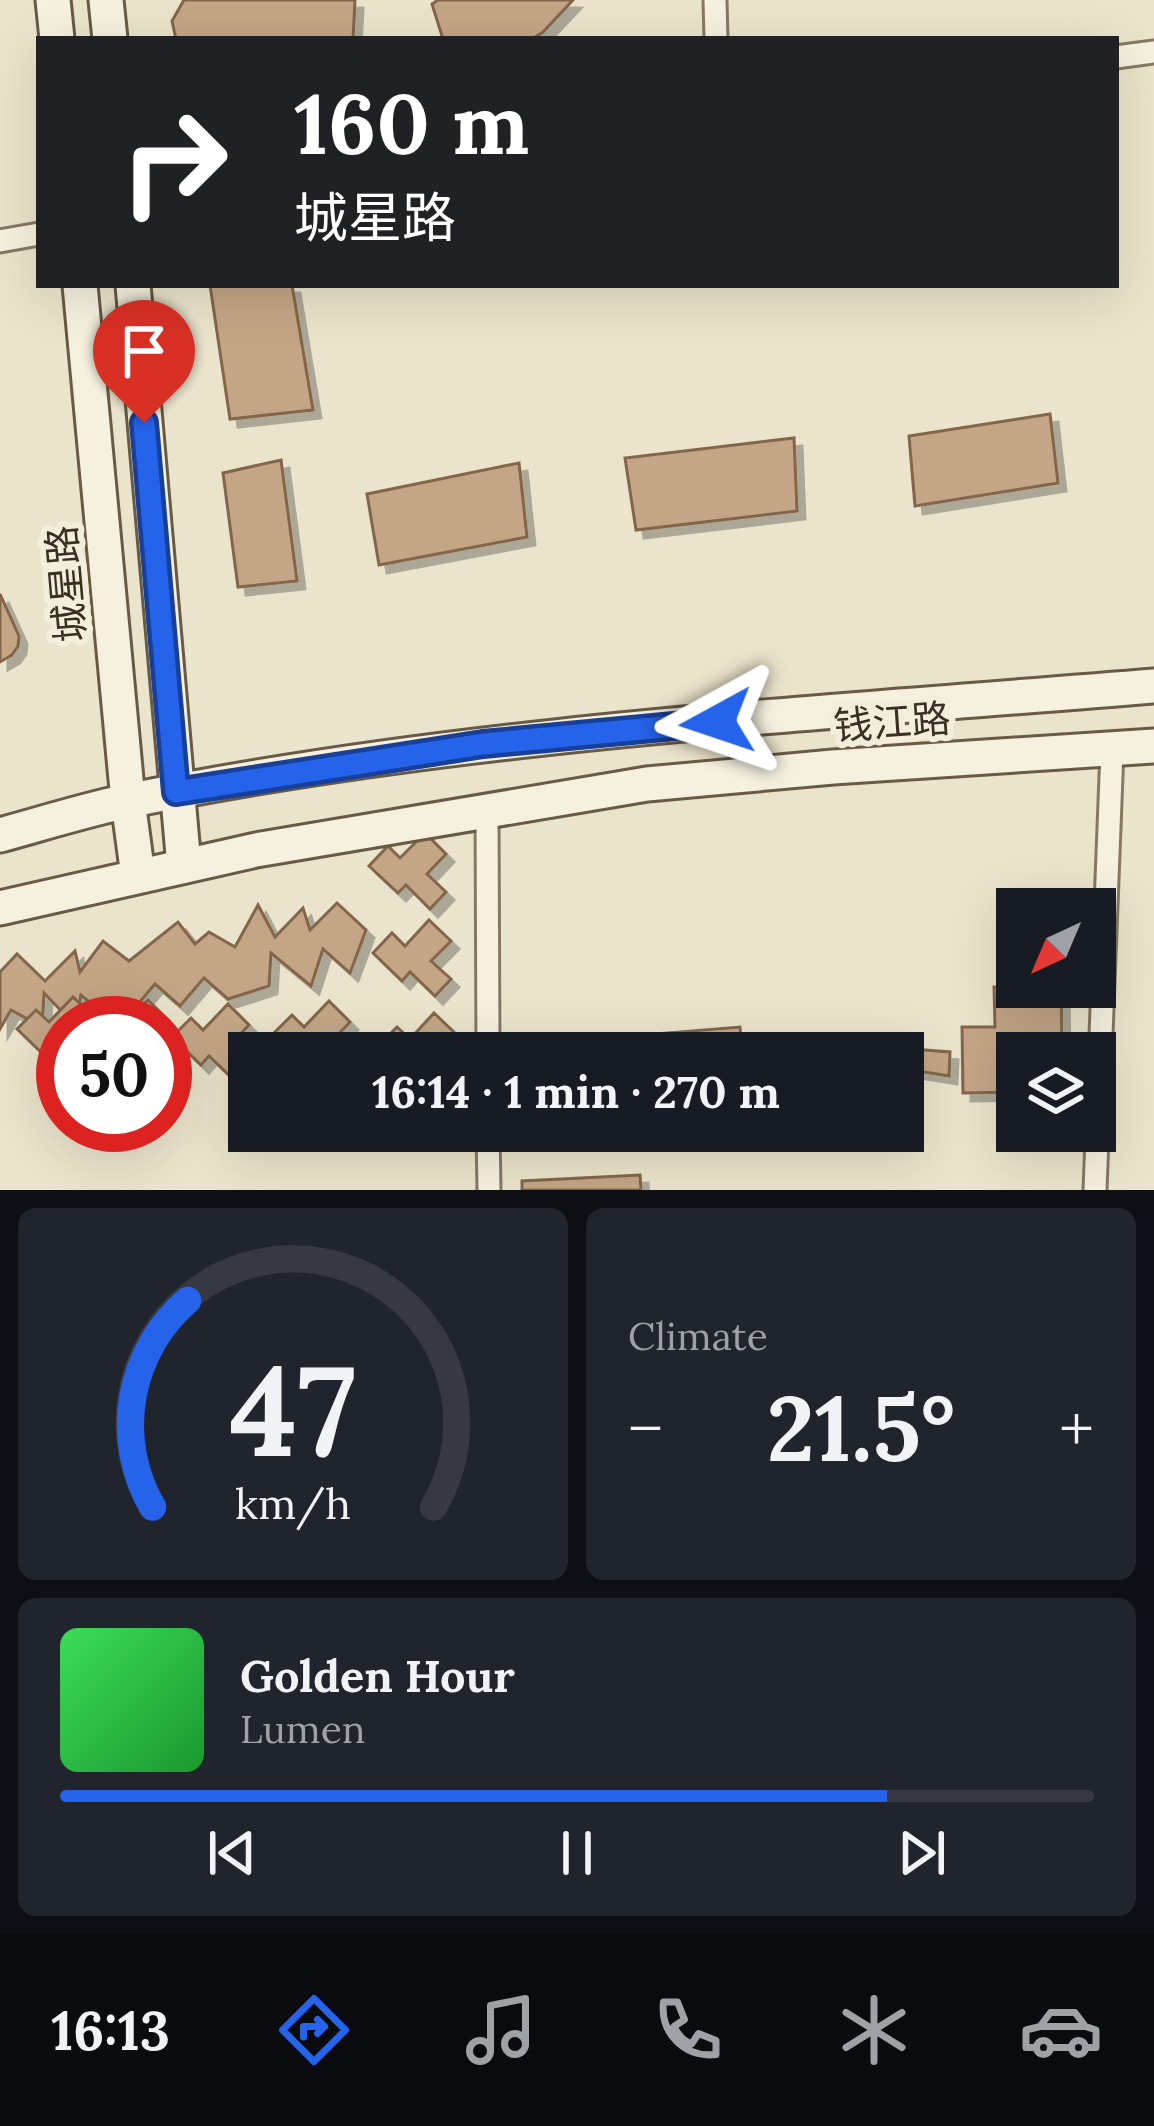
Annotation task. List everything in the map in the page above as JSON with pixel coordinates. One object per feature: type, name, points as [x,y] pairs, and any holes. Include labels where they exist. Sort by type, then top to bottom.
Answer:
[{"type":"main road","points":[[53,0],[57,36]]},
{"type":"main road","points":[[106,0],[110,36]]},
{"type":"main road","name":"城星路","points":[[80,288],[138,876]]},
{"type":"main road","points":[[133,288],[184,866]]},
{"type":"main road","name":"钱江路","points":[[0,835],[128,801],[483,744],[1154,686]]},
{"type":"main road","name":"钱江路","points":[[0,908],[256,850],[646,784],[1154,746]]},
{"type":"street","points":[[715,0],[716,36]]},
{"type":"street","points":[[1119,57],[1154,52]]},
{"type":"street","points":[[0,241],[36,235]]},
{"type":"street","points":[[1095,1190],[1112,750]]},
{"type":"street","points":[[487,809],[488,1032]]},
{"type":"street","points":[[488,1152],[489,1190]]},
{"type":"building","points":[[184,0],[355,0],[353,36],[175,36],[172,21]]},
{"type":"building","points":[[438,0],[573,0],[537,36],[442,36],[432,4]]},
{"type":"building","points":[[210,288],[293,288],[313,410],[230,419]]},
{"type":"building","points":[[1050,414],[1058,483],[915,506],[909,436]]},
{"type":"building","points":[[794,438],[797,511],[636,530],[625,458]]},
{"type":"building","points":[[281,460],[297,581],[238,587],[223,473]]},
{"type":"building","points":[[519,463],[527,537],[379,565],[367,494]]},
{"type":"building","points":[[0,594],[19,636],[12,655],[0,662]]},
{"type":"building","points":[[425,833],[446,854],[427,874],[446,892],[430,909],[406,885],[398,893],[369,866],[388,846],[400,858]]},
{"type":"building","points":[[337,903],[366,930],[350,973],[323,949],[311,986],[271,953],[269,986],[228,999],[204,978],[189,996],[169,996],[155,984],[145,996],[44,993],[36,996],[36,1024],[11,1010],[0,1029],[0,972],[17,954],[45,981],[75,951],[80,972],[103,941],[129,961],[178,922],[195,944],[209,932],[235,947],[258,905],[275,937],[303,908],[310,930]]},
{"type":"building","points":[[429,920],[451,941],[431,961],[451,979],[435,996],[410,972],[402,981],[373,953],[392,933],[405,946]]},
{"type":"building","points":[[994,987],[996,1008],[1061,1008],[1062,1032],[996,1032],[996,1092],[963,1093],[962,1027],[995,1027]]},
{"type":"building","points":[[329,1001],[350,1022],[340,1032],[275,1032],[292,1015],[304,1027]]},
{"type":"building","points":[[228,1004],[249,1025],[242,1032],[228,1032],[228,1074],[209,1056],[201,1065],[192,1056],[192,1019],[203,1030]]},
{"type":"building","points":[[36,1010],[36,1047],[17,1029]]},
{"type":"building","points":[[434,1013],[454,1032],[416,1032]]},
{"type":"building","points":[[740,1027],[740,1032],[679,1032]]},
{"type":"building","points":[[924,1050],[950,1052],[949,1076],[924,1072]]},
{"type":"building","points":[[640,1175],[641,1190],[522,1190],[522,1181]]},
{"type":"route","points":[[144,423],[176,792],[483,744],[717,722]]}]
